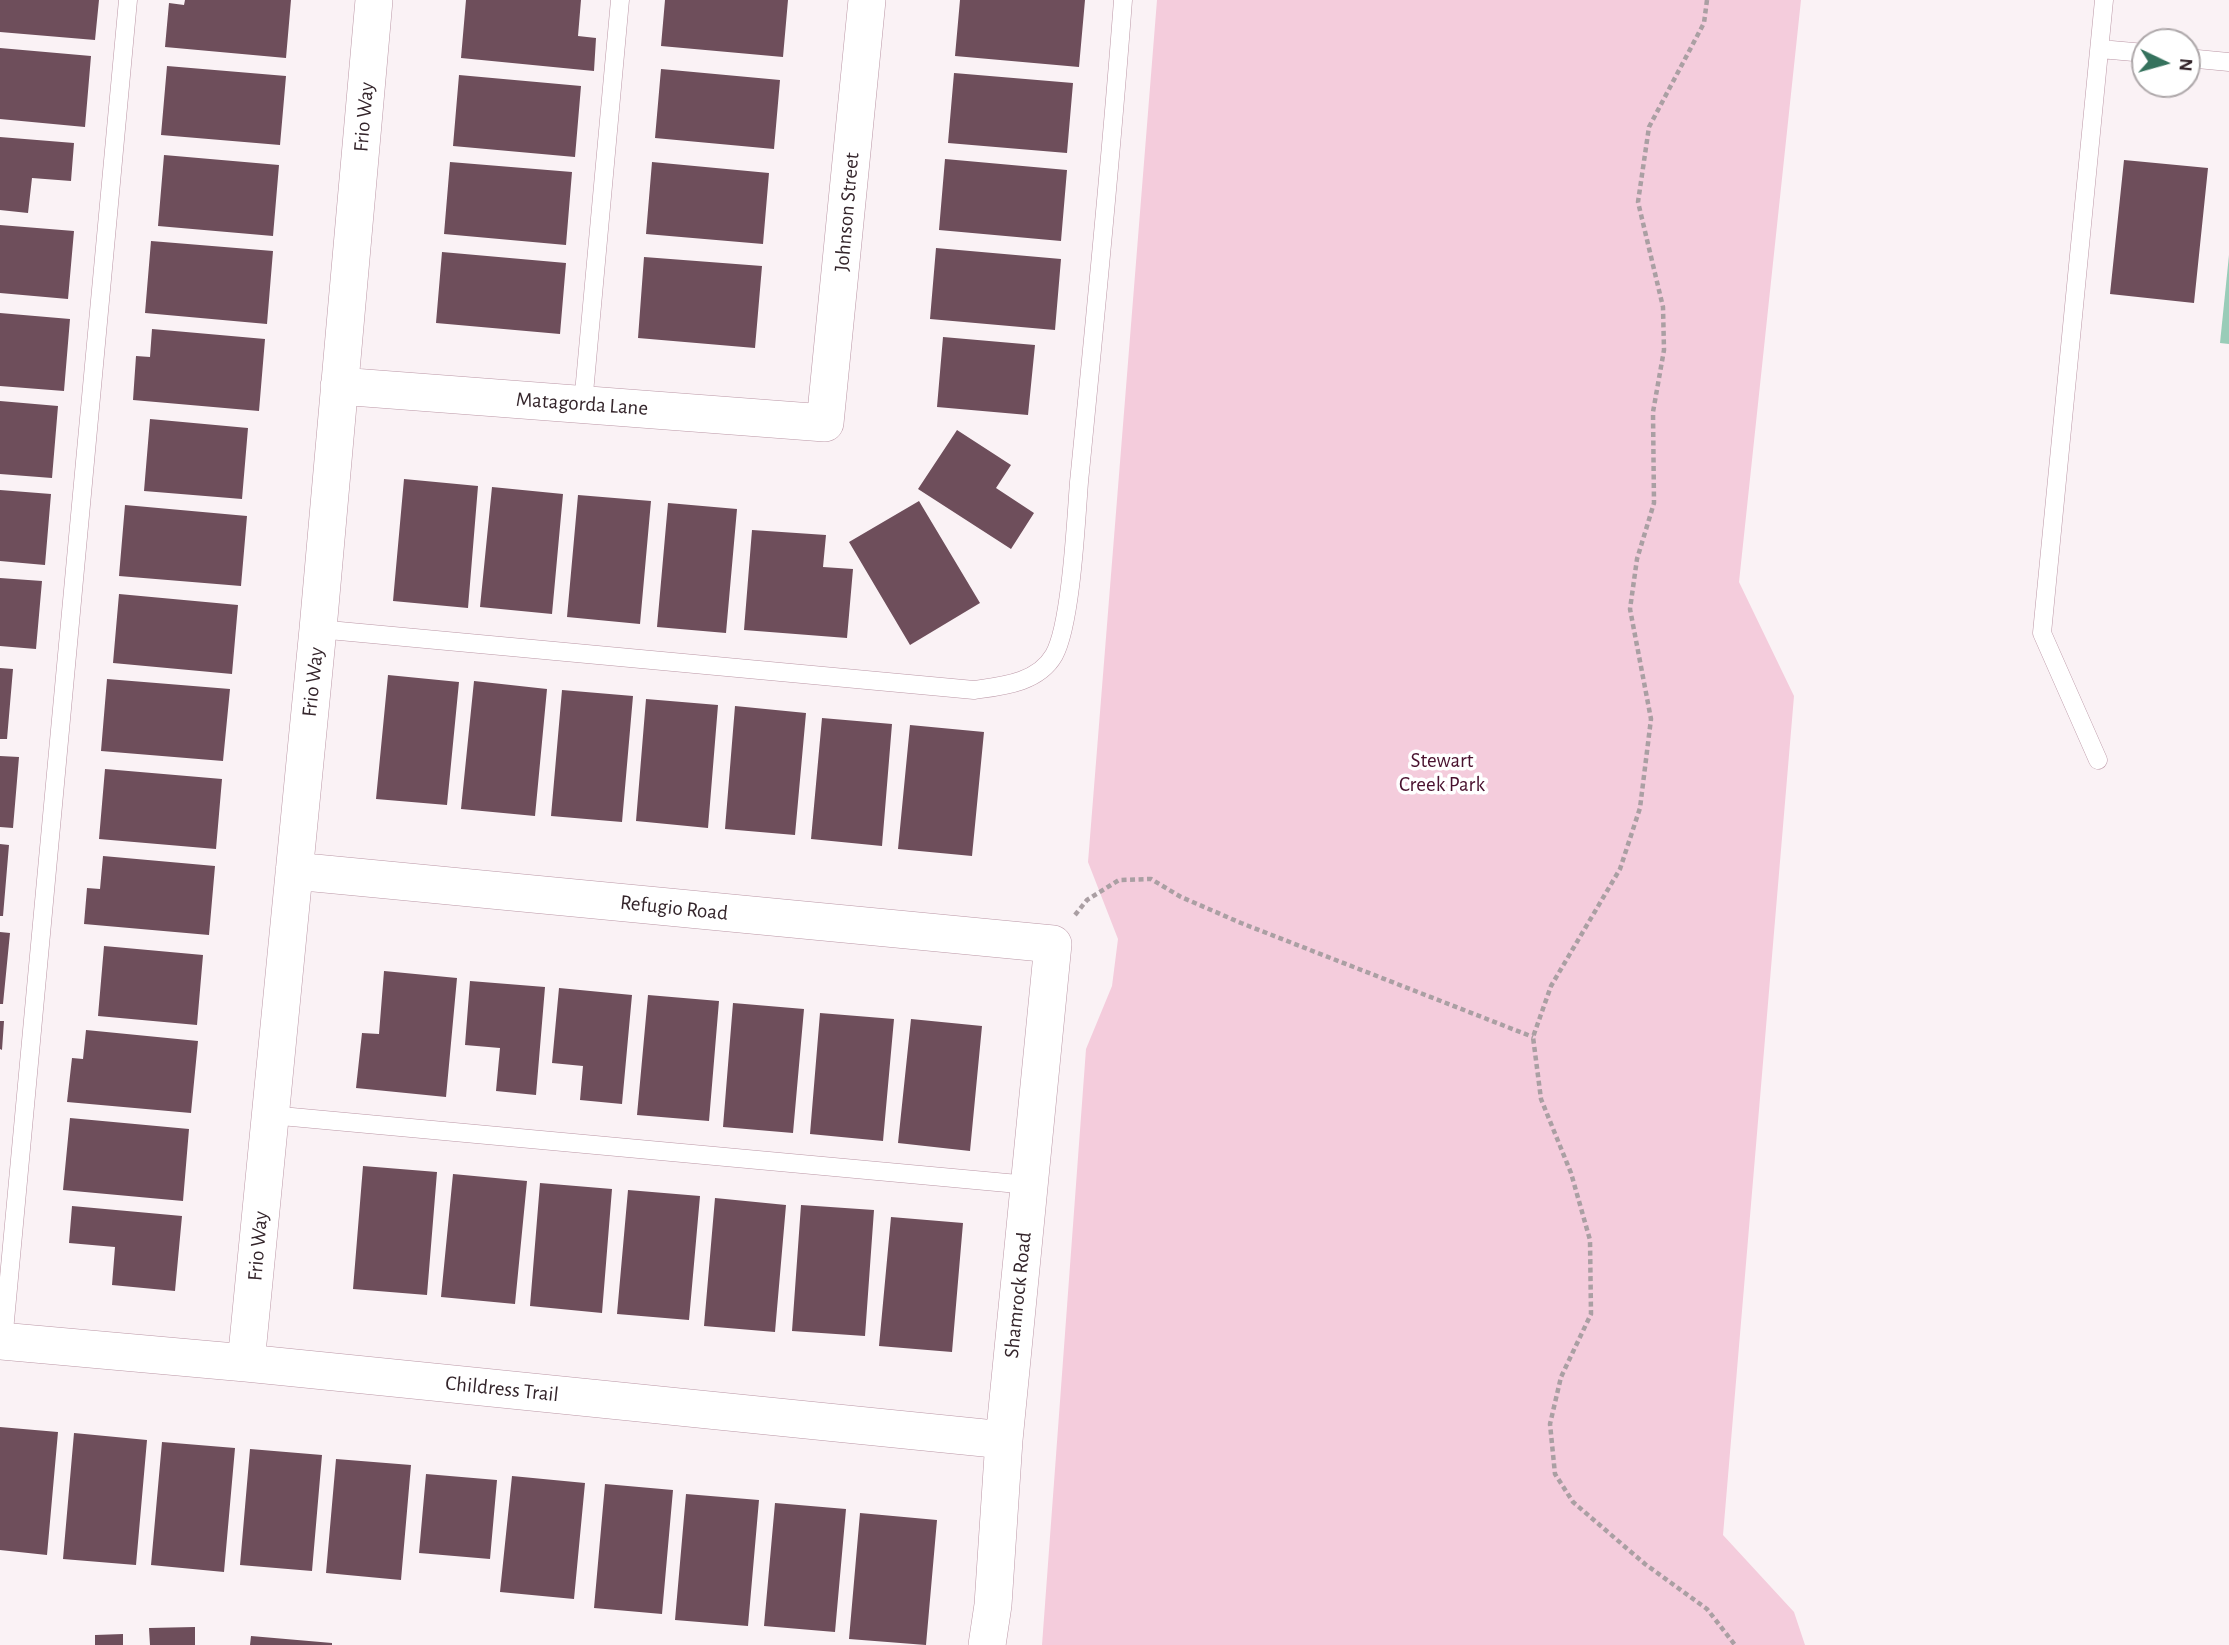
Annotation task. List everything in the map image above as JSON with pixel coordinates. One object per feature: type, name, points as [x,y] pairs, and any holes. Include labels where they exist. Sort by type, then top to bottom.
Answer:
[{"type":"street","name":"Frio Way","points":[[246,1363],[318,629],[374,0]]},
{"type":"street","name":"Johnson Street","points":[[825,423],[867,0]]},
{"type":"street","name":"Matagorda Lane","points":[[340,386],[825,423]]},
{"type":"street","name":"Refugio Road","points":[[294,871],[1053,944]]},
{"type":"street","name":"Shamrock Road","points":[[987,1645],[993,1605],[1004,1440],[1053,944]]},
{"type":"street","name":"Childress Trail","points":[[2,1341],[1004,1440]]},
{"type":"lane","points":[[2,1341],[128,0]]},
{"type":"lane","points":[[583,404],[620,0]]},
{"type":"lane","points":[[318,629],[974,690],[1024,680],[1041,671],[1054,655],[1062,631],[1073,545],[1113,144],[1123,0]]},
{"type":"lane","points":[[2098,760],[2042,633],[2104,0]]},
{"type":"lane","points":[[2099,49],[2131,52]]},
{"type":"lane","points":[[2201,59],[2229,62]]},
{"type":"lane","points":[[270,1115],[1029,1185]]},
{"type":"path","points":[[1707,0],[1704,23],[1649,127],[1638,202],[1663,307],[1664,350],[1653,412],[1654,503],[1637,559],[1630,609],[1651,719],[1640,808],[1620,869],[1551,986],[1533,1037],[1541,1099],[1571,1173],[1590,1240],[1591,1314],[1561,1377],[1550,1424],[1555,1474],[1573,1502],[1645,1564],[1707,1609],[1735,1645]]},
{"type":"path","points":[[1053,944],[1087,900],[1119,880],[1151,879],[1181,897],[1241,923],[1533,1037]]},
{"type":"green space","name":"Stewart Creek Park","points":[[1157,0],[1801,0],[1739,582],[1794,696],[1723,1535],[1794,1612],[1805,1645],[1042,1645],[1086,1049],[1112,986],[1118,939],[1088,862]]},
{"type":"shaded area","points":[[2229,255],[2229,344],[2220,343]]},
{"type":"building","points":[[0,0],[99,0],[95,40],[0,32]]},
{"type":"building","points":[[185,0],[291,0],[286,58],[165,47],[169,3],[184,5]]},
{"type":"building","points":[[466,0],[581,0],[578,36],[596,38],[594,71],[461,58]]},
{"type":"building","points":[[665,0],[788,0],[783,57],[661,46]]},
{"type":"building","points":[[960,0],[1085,0],[1079,67],[955,56]]},
{"type":"building","points":[[0,48],[91,56],[85,127],[0,119]]},
{"type":"building","points":[[167,66],[286,76],[280,145],[161,135]]},
{"type":"building","points":[[661,69],[780,80],[774,149],[655,138]]},
{"type":"building","points":[[954,73],[1073,83],[1067,153],[948,143]]},
{"type":"building","points":[[459,75],[581,86],[575,157],[453,146]]},
{"type":"building","points":[[0,137],[74,143],[71,181],[32,178],[28,213],[0,210]]},
{"type":"building","points":[[164,155],[279,165],[273,236],[158,226]]},
{"type":"building","points":[[945,159],[1067,170],[1061,241],[939,230]]},
{"type":"building","points":[[2124,160],[2208,168],[2194,303],[2110,294]]},
{"type":"building","points":[[450,162],[572,172],[566,245],[444,234]]},
{"type":"building","points":[[652,162],[769,173],[763,244],[646,234]]},
{"type":"building","points":[[0,225],[74,231],[68,299],[0,293]]},
{"type":"building","points":[[151,241],[273,251],[267,324],[145,313]]},
{"type":"building","points":[[936,248],[1061,259],[1055,330],[930,319]]},
{"type":"building","points":[[442,252],[566,263],[560,334],[436,323]]},
{"type":"building","points":[[644,257],[762,266],[755,348],[638,338]]},
{"type":"building","points":[[0,313],[70,319],[64,391],[0,386]]},
{"type":"building","points":[[152,329],[265,339],[259,411],[133,400],[136,356],[150,357]]},
{"type":"building","points":[[943,337],[1035,345],[1028,415],[937,407]]},
{"type":"building","points":[[0,401],[58,406],[52,478],[0,474]]},
{"type":"building","points":[[150,419],[248,428],[242,499],[144,491]]},
{"type":"building","points":[[957,430],[1011,465],[996,488],[1034,513],[1011,549],[918,489]]},
{"type":"building","points":[[404,479],[478,486],[468,608],[393,601]]},
{"type":"building","points":[[492,487],[563,494],[552,614],[480,607]]},
{"type":"building","points":[[0,490],[51,494],[45,565],[0,561]]},
{"type":"building","points":[[578,495],[651,501],[640,624],[567,617]]},
{"type":"building","points":[[919,501],[980,603],[910,645],[849,542]]},
{"type":"building","points":[[668,503],[737,509],[726,633],[657,627]]},
{"type":"building","points":[[125,505],[247,516],[241,586],[119,576]]},
{"type":"building","points":[[752,530],[826,535],[823,567],[853,569],[847,638],[744,630]]},
{"type":"building","points":[[0,578],[42,581],[36,649],[0,646]]},
{"type":"building","points":[[119,594],[238,605],[232,674],[113,663]]},
{"type":"building","points":[[0,668],[13,669],[7,739],[0,739]]},
{"type":"building","points":[[388,675],[459,682],[447,805],[376,799]]},
{"type":"building","points":[[107,679],[230,689],[223,761],[101,751]]},
{"type":"building","points":[[474,681],[547,689],[535,816],[461,809]]},
{"type":"building","points":[[562,690],[633,696],[622,822],[551,816]]},
{"type":"building","points":[[646,699],[718,705],[708,828],[636,821]]},
{"type":"building","points":[[735,706],[806,713],[795,835],[725,829]]},
{"type":"building","points":[[822,718],[892,724],[882,846],[811,839]]},
{"type":"building","points":[[910,725],[984,732],[972,856],[898,849]]},
{"type":"building","points":[[0,756],[19,757],[13,828],[0,827]]},
{"type":"building","points":[[105,769],[222,779],[216,849],[99,839]]},
{"type":"building","points":[[0,844],[9,845],[3,916],[0,916]]},
{"type":"building","points":[[103,856],[215,866],[209,935],[84,924],[87,888],[100,889]]},
{"type":"building","points":[[0,932],[10,933],[3,1004],[0,1004]]},
{"type":"building","points":[[104,946],[203,955],[197,1025],[98,1016]]},
{"type":"building","points":[[384,971],[457,978],[446,1097],[356,1088],[362,1033],[379,1034]]},
{"type":"building","points":[[470,981],[545,987],[536,1095],[496,1091],[500,1048],[465,1045]]},
{"type":"building","points":[[559,988],[632,995],[622,1104],[580,1100],[583,1066],[552,1063]]},
{"type":"building","points":[[648,995],[719,1001],[709,1121],[637,1115]]},
{"type":"building","points":[[733,1003],[804,1009],[793,1133],[723,1127]]},
{"type":"building","points":[[820,1013],[894,1019],[883,1141],[810,1134]]},
{"type":"building","points":[[911,1019],[982,1026],[970,1151],[898,1143]]},
{"type":"building","points":[[0,1021],[4,1021],[2,1050],[0,1049]]},
{"type":"building","points":[[86,1030],[198,1041],[191,1113],[67,1102],[72,1058],[83,1059]]},
{"type":"building","points":[[70,1118],[189,1129],[183,1201],[63,1190]]},
{"type":"building","points":[[363,1166],[437,1172],[427,1295],[353,1289]]},
{"type":"building","points":[[453,1174],[527,1181],[515,1304],[441,1297]]},
{"type":"building","points":[[540,1183],[612,1189],[602,1313],[530,1306]]},
{"type":"building","points":[[628,1190],[700,1196],[689,1320],[617,1314]]},
{"type":"building","points":[[715,1198],[786,1205],[775,1332],[704,1326]]},
{"type":"building","points":[[801,1205],[874,1210],[865,1336],[792,1331]]},
{"type":"building","points":[[72,1206],[182,1216],[175,1291],[112,1285],[115,1247],[69,1243]]},
{"type":"building","points":[[891,1217],[963,1223],[952,1352],[879,1346]]},
{"type":"building","points":[[0,1427],[58,1432],[47,1555],[0,1550]]},
{"type":"building","points":[[74,1433],[147,1440],[136,1565],[63,1559]]},
{"type":"building","points":[[162,1442],[235,1448],[224,1572],[151,1565]]},
{"type":"building","points":[[250,1449],[322,1455],[312,1571],[240,1565]]},
{"type":"building","points":[[336,1459],[411,1465],[401,1580],[326,1573]]},
{"type":"building","points":[[426,1474],[497,1480],[490,1559],[419,1553]]},
{"type":"building","points":[[512,1476],[585,1483],[574,1599],[500,1592]]},
{"type":"building","points":[[605,1484],[673,1490],[662,1614],[594,1608]]},
{"type":"building","points":[[686,1494],[759,1500],[748,1626],[675,1620]]},
{"type":"building","points":[[775,1503],[846,1509],[835,1632],[764,1626]]},
{"type":"building","points":[[860,1513],[937,1520],[926,1645],[849,1639]]},
{"type":"building","points":[[195,1627],[195,1645],[150,1645],[149,1628]]},
{"type":"building","points":[[123,1634],[123,1645],[95,1645],[95,1635]]},
{"type":"building","points":[[251,1636],[332,1643],[332,1645],[250,1645]]}]
